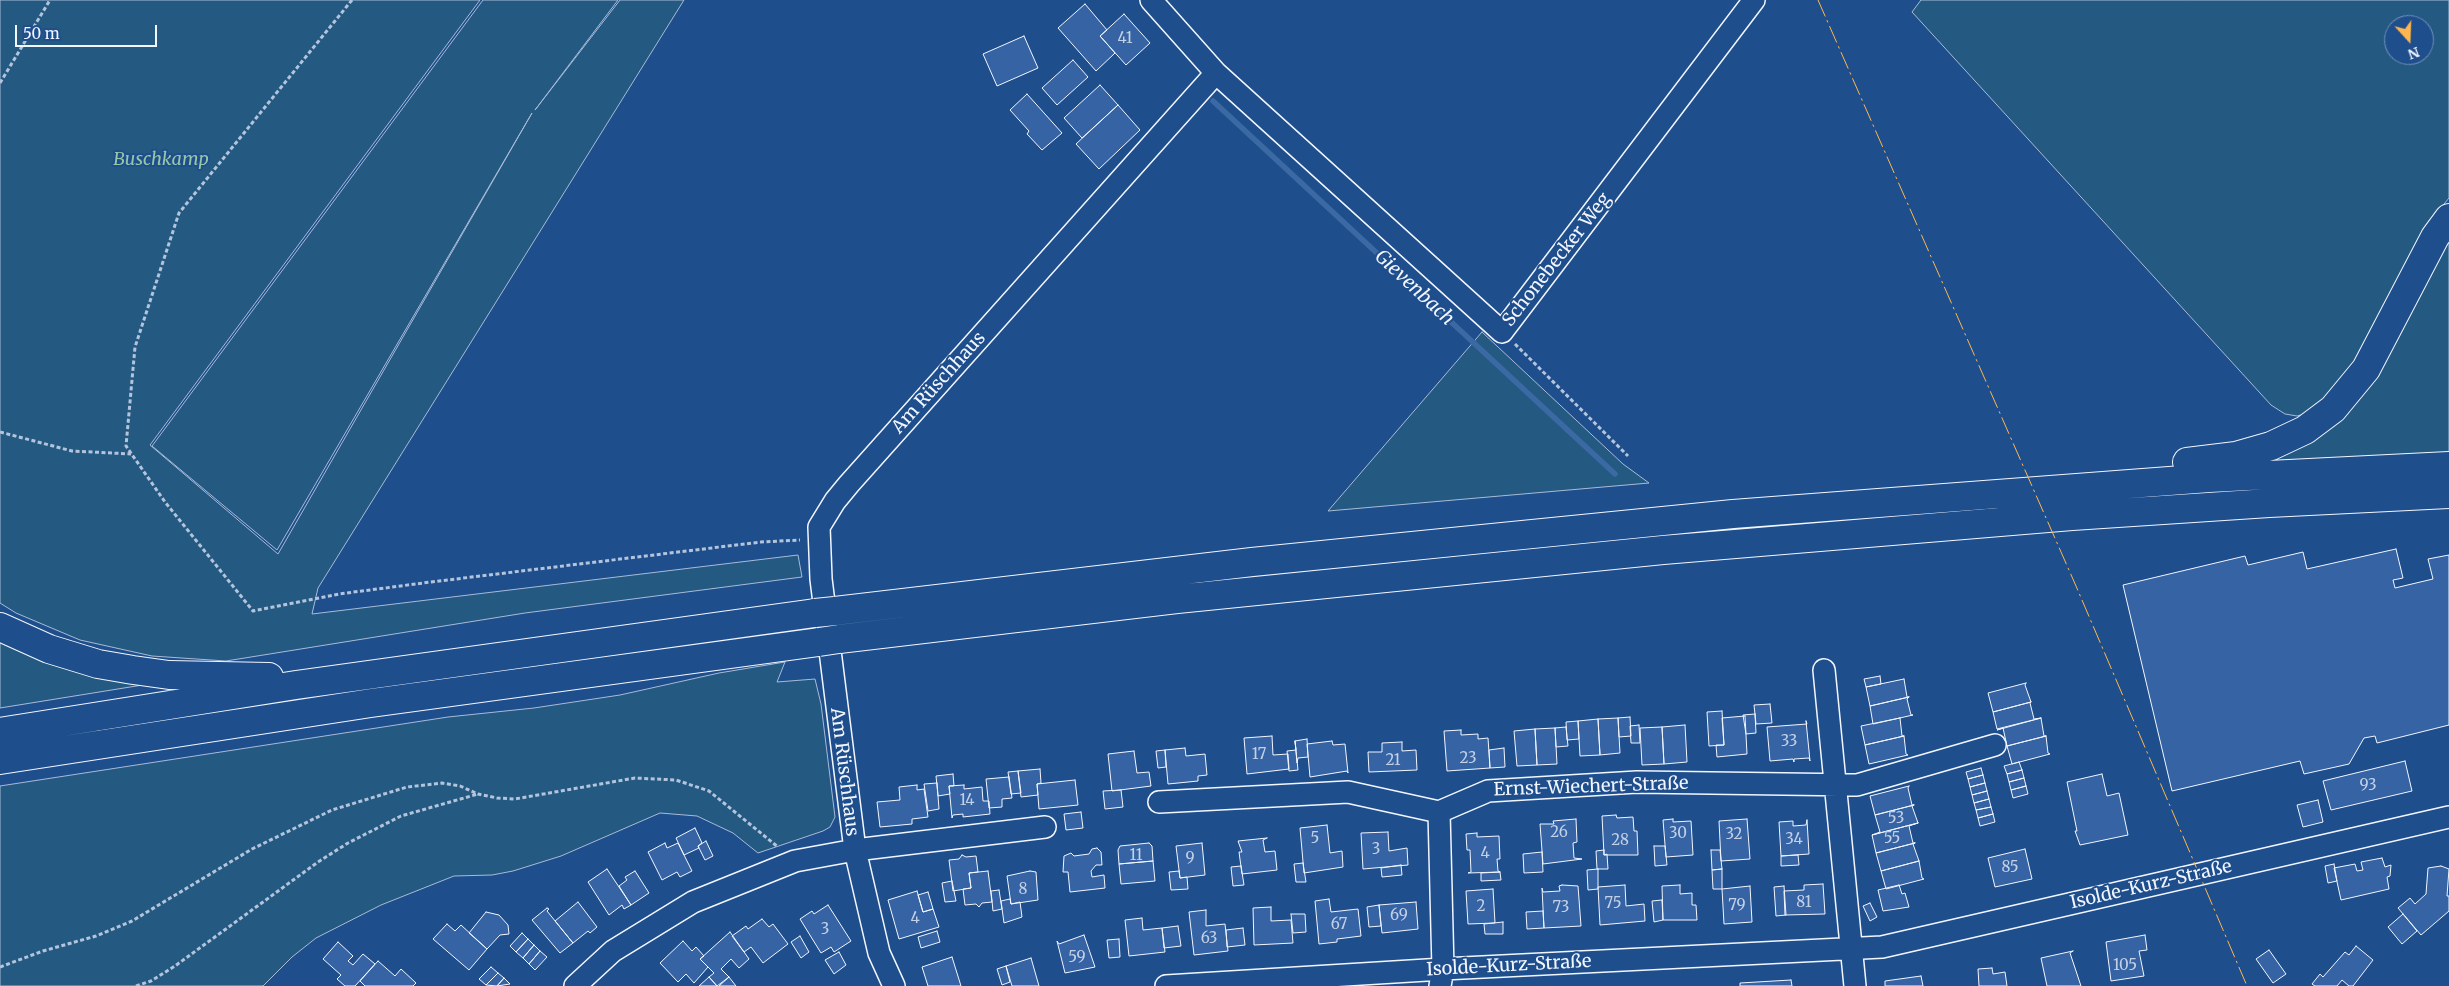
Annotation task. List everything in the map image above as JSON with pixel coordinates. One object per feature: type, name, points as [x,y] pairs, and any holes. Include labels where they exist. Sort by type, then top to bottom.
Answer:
[{"type":"highway","points":[[1889,501],[1968,479],[2216,459],[2271,446],[2305,430],[2332,410],[2366,369],[2423,258],[2449,218]]},
{"type":"highway","points":[[0,732],[345,678],[825,612],[1387,548],[1889,501],[2256,475],[2449,466]]},
{"type":"highway","points":[[0,760],[520,682],[829,640],[1404,575],[1709,545],[2062,516],[2449,494]]},
{"type":"highway","points":[[0,627],[49,649],[98,664],[133,670],[169,675],[345,678]]},
{"type":"highway","points":[[0,779],[60,768],[152,736]]},
{"type":"street","points":[[1151,0],[1216,73]]},
{"type":"street","name":"Schonebecker Weg","points":[[1216,73],[1502,332],[1754,0]]},
{"type":"street","name":"Am Rüschhaus","points":[[894,986],[879,953],[854,850],[826,625],[818,542],[819,527],[849,484],[1216,73]]},
{"type":"street","points":[[1824,670],[1853,948],[1855,986]]},
{"type":"street","name":"Ernst-Wiechert-Straße","points":[[1439,812],[1488,790],[1637,782],[1857,784],[1995,745]]},
{"type":"street","points":[[1159,802],[1348,792],[1439,812],[1442,977]]},
{"type":"street","name":"Isolde-Kurz-Straße","points":[[1166,986],[1442,977],[1882,947],[2449,817]]},
{"type":"street","name":"Am Rüschhaus","points":[[854,850],[1045,827]]},
{"type":"street","points":[[574,986],[613,951],[693,902],[795,861],[854,850]]},
{"type":"path","points":[[0,83],[50,0]]},
{"type":"path","points":[[352,0],[179,213],[136,347],[126,446],[165,502],[253,611],[338,594],[422,583],[761,542],[797,539],[818,542]]},
{"type":"path","points":[[1502,332],[1628,456]]},
{"type":"path","points":[[0,432],[72,451],[132,454]]},
{"type":"path","points":[[0,967],[43,951],[96,936],[132,921],[252,849],[332,810],[407,787],[442,783],[460,786],[478,794],[515,799],[636,778],[676,780],[708,791],[724,801],[795,861]]},
{"type":"path","points":[[136,986],[151,981],[175,966],[318,862],[348,843],[401,816],[478,794]]},
{"type":"green space","name":"Buschkamp","points":[[0,0],[480,0],[150,445],[278,554],[532,113],[277,550],[152,446],[483,0],[618,0],[535,110],[620,0],[684,0],[318,588],[312,614],[798,555],[802,577],[525,613],[226,661],[152,656],[80,640],[16,613],[0,603]]},
{"type":"green space","points":[[1921,0],[2449,0],[2449,198],[2430,221],[2364,349],[2348,372],[2312,412],[2297,416],[2285,414],[2271,405],[1912,12]]},
{"type":"green space","points":[[2449,229],[2449,454],[2261,463],[2311,436]]},
{"type":"green space","points":[[1482,332],[1623,464],[1649,483],[1328,511]]},
{"type":"green space","points":[[0,637],[155,683],[0,708]]},
{"type":"green space","points":[[785,662],[777,682],[815,679],[821,704],[835,817],[830,827],[823,831],[758,853],[733,833],[697,816],[660,813],[561,856],[513,871],[492,875],[454,876],[381,905],[316,938],[292,957],[263,986],[0,986],[0,786],[448,717],[534,708],[620,695],[719,673]]},
{"type":"building","points":[[1085,4],[1107,30],[1100,36],[1115,53],[1096,71],[1058,28]]},
{"type":"building","points":[[1124,14],[1150,43],[1126,65],[1100,36]]},
{"type":"building","points":[[1024,36],[1038,68],[997,86],[983,54]]},
{"type":"building","points":[[1073,60],[1088,77],[1057,105],[1042,88]]},
{"type":"building","points":[[1100,85],[1118,105],[1082,138],[1064,118]]},
{"type":"building","points":[[1027,94],[1062,133],[1042,150],[1027,134],[1029,131],[1010,110]]},
{"type":"building","points":[[1118,105],[1140,130],[1099,169],[1076,144]]},
{"type":"building","points":[[2396,549],[2403,578],[2393,580],[2395,588],[2433,579],[2428,559],[2449,555],[2449,725],[2377,743],[2375,736],[2364,738],[2349,764],[2304,774],[2300,761],[2172,791],[2123,585],[2245,556],[2248,565],[2303,552],[2307,569]]},
{"type":"building","points":[[1880,676],[1881,684],[1866,687],[1864,679]]},
{"type":"building","points":[[1904,679],[1907,697],[1909,697],[1870,706],[1866,687]]},
{"type":"building","points":[[2026,683],[2031,702],[1993,712],[1988,693]]},
{"type":"building","points":[[1909,697],[1907,699],[1911,715],[1913,715],[1873,724],[1870,706]]},
{"type":"building","points":[[2031,702],[2034,719],[2041,718],[1997,729],[1993,712]]},
{"type":"building","points":[[1770,704],[1772,723],[1756,724],[1754,705]]},
{"type":"building","points":[[1722,711],[1724,745],[1709,746],[1707,712]]},
{"type":"building","points":[[1755,714],[1756,733],[1746,734],[1743,715]]},
{"type":"building","points":[[1745,716],[1747,754],[1717,757],[1716,745],[1724,745],[1722,718]]},
{"type":"building","points":[[1630,717],[1631,736],[1619,737],[1618,718]]},
{"type":"building","points":[[1618,718],[1620,753],[1600,755],[1598,719]]},
{"type":"building","points":[[1900,718],[1902,736],[1904,736],[1865,745],[1861,726]]},
{"type":"building","points":[[2041,718],[2044,736],[2046,736],[2007,746],[2003,728]]},
{"type":"building","points":[[1598,719],[1600,755],[1580,756],[1578,721]]},
{"type":"building","points":[[1578,721],[1579,739],[1567,740],[1566,722]]},
{"type":"building","points":[[1806,724],[1810,761],[1809,758],[1794,759],[1794,762],[1793,759],[1770,761],[1767,727]]},
{"type":"building","points":[[1639,725],[1640,743],[1631,743],[1630,726]]},
{"type":"building","points":[[1685,725],[1687,762],[1664,764],[1662,727]]},
{"type":"building","points":[[1566,727],[1568,746],[1556,747],[1555,728]]},
{"type":"building","points":[[1662,727],[1664,764],[1642,765],[1640,728]]},
{"type":"building","points":[[1555,728],[1557,764],[1537,765],[1535,729]]},
{"type":"building","points":[[1535,729],[1537,765],[1517,766],[1514,731]]},
{"type":"building","points":[[1461,730],[1461,735],[1478,734],[1478,739],[1488,738],[1490,768],[1447,771],[1444,731]]},
{"type":"building","points":[[1272,736],[1273,755],[1288,754],[1289,769],[1247,774],[1244,738]]},
{"type":"building","points":[[1904,736],[1906,754],[1908,755],[1869,764],[1865,745]]},
{"type":"building","points":[[2046,736],[2048,753],[2050,754],[2012,764],[2007,746]]},
{"type":"building","points":[[1307,739],[1308,757],[1298,758],[1297,763],[1295,741]]},
{"type":"building","points":[[1332,741],[1333,745],[1345,744],[1348,773],[1347,771],[1310,777],[1307,744]]},
{"type":"building","points":[[1402,742],[1402,751],[1416,750],[1417,770],[1369,772],[1368,752],[1382,752],[1382,743]]},
{"type":"building","points":[[1185,748],[1186,756],[1205,754],[1207,775],[1198,776],[1198,781],[1168,784],[1165,750]]},
{"type":"building","points":[[1504,748],[1505,767],[1490,768],[1489,750]]},
{"type":"building","points":[[1165,750],[1166,767],[1158,768],[1156,751]]},
{"type":"building","points":[[1296,750],[1298,770],[1289,771],[1287,751]]},
{"type":"building","points":[[1134,751],[1137,773],[1149,772],[1151,786],[1112,791],[1108,754]]},
{"type":"building","points":[[2405,761],[2412,791],[2331,810],[2323,781]]},
{"type":"building","points":[[2019,762],[2022,770],[2007,774],[2004,766]]},
{"type":"building","points":[[1981,768],[1983,775],[1968,779],[1966,772]]},
{"type":"building","points":[[1040,769],[1041,783],[1037,784],[1038,795],[1021,797],[1018,771]]},
{"type":"building","points":[[2022,770],[2024,778],[2009,782],[2007,774]]},
{"type":"building","points":[[1018,771],[1021,793],[1011,794],[1008,772]]},
{"type":"building","points":[[953,774],[954,786],[949,786],[950,794],[938,796],[936,776]]},
{"type":"building","points":[[2102,774],[2107,796],[2119,793],[2128,835],[2080,845],[2075,831],[2077,831],[2067,782]]},
{"type":"building","points":[[1983,775],[1985,783],[1970,787],[1968,779]]},
{"type":"building","points":[[1009,777],[1012,798],[1002,799],[1002,807],[989,808],[986,779]]},
{"type":"building","points":[[2024,778],[2026,786],[2011,790],[2009,782]]},
{"type":"building","points":[[1075,780],[1078,805],[1039,809],[1037,784]]},
{"type":"building","points":[[937,783],[939,809],[928,811],[924,784]]},
{"type":"building","points":[[1985,783],[1987,791],[1972,795],[1970,787]]},
{"type":"building","points":[[917,785],[917,790],[924,789],[928,817],[912,819],[912,824],[880,827],[877,802],[900,800],[899,787]]},
{"type":"building","points":[[964,785],[964,789],[982,787],[983,801],[989,801],[990,814],[963,817],[963,814],[953,815],[952,818],[949,786]]},
{"type":"building","points":[[1909,786],[1912,805],[1914,805],[1875,815],[1870,796]]},
{"type":"building","points":[[2026,786],[2028,794],[2013,798],[2011,790]]},
{"type":"building","points":[[1121,790],[1123,807],[1105,809],[1103,791]]},
{"type":"building","points":[[1987,791],[1989,799],[1974,803],[1972,795]]},
{"type":"building","points":[[1989,799],[1991,807],[1976,810],[1974,803]]},
{"type":"building","points":[[2318,800],[2323,822],[2303,827],[2297,805]]},
{"type":"building","points":[[1914,805],[1912,806],[1918,823],[1872,835],[1880,832],[1875,815]]},
{"type":"building","points":[[1991,807],[1993,814],[1978,818],[1976,810]]},
{"type":"building","points":[[1081,812],[1083,828],[1066,830],[1064,814]]},
{"type":"building","points":[[1993,814],[1995,822],[1980,826],[1978,818]]},
{"type":"building","points":[[1616,815],[1617,818],[1633,817],[1634,831],[1637,831],[1638,855],[1604,855],[1602,816]]},
{"type":"building","points":[[1576,819],[1577,842],[1573,843],[1574,858],[1582,859],[1543,864],[1540,824],[1554,824],[1553,821]]},
{"type":"building","points":[[1673,819],[1673,822],[1691,821],[1693,855],[1666,857],[1663,820]]},
{"type":"building","points":[[1747,819],[1750,859],[1721,861],[1719,821]]},
{"type":"building","points":[[1807,820],[1809,854],[1781,856],[1779,822],[1793,821],[1793,826],[1806,825]]},
{"type":"building","points":[[1918,823],[1909,826],[1913,843],[1915,843],[1876,853],[1872,835]]},
{"type":"building","points":[[1327,825],[1330,853],[1342,851],[1343,867],[1304,873],[1300,828]]},
{"type":"building","points":[[695,828],[702,843],[698,846],[699,848],[684,855],[676,838]]},
{"type":"building","points":[[1388,832],[1389,851],[1407,848],[1408,865],[1363,869],[1361,833]]},
{"type":"building","points":[[1477,833],[1477,837],[1499,836],[1500,859],[1497,859],[1498,871],[1500,872],[1468,873],[1471,872],[1470,850],[1467,850],[1466,834]]},
{"type":"building","points":[[1267,838],[1263,840],[1265,852],[1275,851],[1277,870],[1242,874],[1239,852],[1242,852],[1238,841]]},
{"type":"building","points":[[706,841],[713,856],[705,860],[698,846]]},
{"type":"building","points":[[665,843],[667,848],[678,843],[692,871],[680,877],[677,872],[662,880],[648,852]]},
{"type":"building","points":[[1149,843],[1152,846],[1153,861],[1119,864],[1118,850],[1120,846]]},
{"type":"building","points":[[1202,843],[1205,875],[1180,878],[1176,846]]},
{"type":"building","points":[[1915,843],[1913,844],[1919,861],[1881,871],[1876,853]]},
{"type":"building","points":[[1654,846],[1665,846],[1667,865],[1655,866]]},
{"type":"building","points":[[1097,848],[1101,852],[1102,865],[1096,865],[1091,871],[1092,877],[1104,875],[1105,888],[1070,892],[1068,872],[1063,872],[1064,856],[1071,853],[1074,856],[1089,854],[1092,849]]},
{"type":"building","points":[[2025,849],[2032,879],[1995,887],[1988,858]]},
{"type":"building","points":[[1604,850],[1604,855],[1607,854],[1608,869],[1597,869],[1596,851]]},
{"type":"building","points":[[1711,850],[1720,850],[1722,869],[1712,870]]},
{"type":"building","points":[[1542,852],[1543,872],[1524,873],[1523,854]]},
{"type":"building","points":[[962,855],[966,857],[976,856],[978,872],[969,873],[971,888],[953,891],[949,860],[959,859]]},
{"type":"building","points":[[1798,855],[1799,865],[1781,866],[1781,856]]},
{"type":"building","points":[[2382,858],[2385,867],[2391,865],[2390,876],[2387,877],[2389,889],[2341,900],[2334,868],[2355,864],[2357,871],[2363,870],[2361,862]]},
{"type":"building","points":[[1153,861],[1155,881],[1121,884],[1119,864]]},
{"type":"building","points":[[1919,861],[1922,878],[1924,879],[1886,889],[1881,871]]},
{"type":"building","points":[[1303,863],[1306,882],[1296,882],[1294,864]]},
{"type":"building","points":[[2334,864],[2337,881],[2328,883],[2325,866]]},
{"type":"building","points":[[1401,865],[1402,875],[1382,877],[1381,868]]},
{"type":"building","points":[[1241,866],[1244,885],[1233,886],[1231,867]]},
{"type":"building","points":[[2441,866],[2449,869],[2447,896],[2449,896],[2449,911],[2421,935],[2398,908],[2410,898],[2415,904],[2426,894],[2428,868]]},
{"type":"building","points":[[607,869],[631,905],[624,909],[622,905],[609,915],[588,882]]},
{"type":"building","points":[[1598,869],[1598,889],[1588,890],[1587,870]]},
{"type":"building","points":[[1722,869],[1722,889],[1713,889],[1712,870]]},
{"type":"building","points":[[635,871],[649,893],[631,905],[619,886],[627,880],[625,877]]},
{"type":"building","points":[[988,871],[992,902],[982,903],[979,907],[976,904],[965,905],[963,889],[971,888],[969,873]]},
{"type":"building","points":[[1030,871],[1036,872],[1038,900],[1011,904],[1007,876]]},
{"type":"building","points":[[1179,871],[1180,878],[1187,877],[1188,889],[1171,890],[1169,872]]},
{"type":"building","points":[[1500,872],[1501,880],[1481,881],[1481,873]]},
{"type":"building","points":[[952,881],[956,901],[945,902],[942,883]]},
{"type":"building","points":[[1823,884],[1825,914],[1785,915],[1784,891],[1804,890],[1804,885]]},
{"type":"building","points":[[1625,885],[1626,906],[1644,904],[1645,921],[1600,925],[1598,887]]},
{"type":"building","points":[[1680,885],[1680,894],[1692,893],[1692,905],[1696,905],[1697,920],[1663,920],[1662,886]]},
{"type":"building","points":[[1899,885],[1902,894],[1905,893],[1909,907],[1883,911],[1878,890]]},
{"type":"building","points":[[1559,886],[1578,886],[1581,926],[1544,928],[1542,888],[1543,892],[1560,891]]},
{"type":"building","points":[[1750,886],[1752,922],[1724,924],[1722,889]]},
{"type":"building","points":[[1784,886],[1786,915],[1776,916],[1774,887]]},
{"type":"building","points":[[1493,889],[1495,923],[1468,924],[1466,891]]},
{"type":"building","points":[[999,890],[1002,909],[993,911],[991,891]]},
{"type":"building","points":[[917,891],[923,912],[933,909],[939,927],[899,939],[888,900]]},
{"type":"building","points":[[928,892],[933,909],[923,912],[918,895]]},
{"type":"building","points":[[1010,899],[1011,904],[1020,902],[1022,917],[1004,923],[1001,901]]},
{"type":"building","points":[[1329,899],[1331,912],[1358,909],[1361,936],[1337,939],[1337,942],[1319,944],[1315,901]]},
{"type":"building","points":[[1662,900],[1663,920],[1654,922],[1652,901]]},
{"type":"building","points":[[578,902],[597,927],[590,933],[588,931],[573,943],[555,921]]},
{"type":"building","points":[[1416,902],[1418,929],[1382,933],[1379,905]]},
{"type":"building","points":[[1870,903],[1877,917],[1870,921],[1863,906]]},
{"type":"building","points":[[828,905],[851,941],[834,952],[831,947],[821,953],[800,919],[812,911],[814,914]]},
{"type":"building","points":[[1379,905],[1381,926],[1369,927],[1367,907]]},
{"type":"building","points":[[1271,907],[1271,921],[1291,920],[1293,943],[1254,945],[1253,908]]},
{"type":"building","points":[[547,908],[549,909],[547,911],[573,943],[560,953],[532,920]]},
{"type":"building","points":[[1206,910],[1206,926],[1225,924],[1228,951],[1194,955],[1189,912]]},
{"type":"building","points":[[1543,911],[1544,928],[1527,929],[1526,912]]},
{"type":"building","points":[[486,912],[499,915],[508,925],[509,934],[500,935],[487,949],[469,933]]},
{"type":"building","points":[[1291,914],[1305,914],[1306,932],[1293,933]]},
{"type":"building","points":[[2403,914],[2417,931],[2402,944],[2388,927]]},
{"type":"building","points":[[1142,918],[1143,930],[1162,928],[1165,952],[1129,956],[1125,920]]},
{"type":"building","points":[[762,919],[769,927],[773,924],[788,944],[763,963],[751,947],[744,952],[732,936],[746,926],[748,929]]},
{"type":"building","points":[[1503,922],[1503,934],[1485,934],[1484,924]]},
{"type":"building","points":[[447,924],[455,931],[461,925],[487,949],[469,970],[433,939]]},
{"type":"building","points":[[1178,926],[1181,946],[1164,948],[1162,928]]},
{"type":"building","points":[[1243,928],[1245,945],[1227,947],[1226,930]]},
{"type":"building","points":[[937,931],[940,942],[921,948],[918,937]]},
{"type":"building","points":[[730,932],[749,959],[739,968],[731,959],[721,969],[729,977],[717,986],[709,977],[714,973],[700,959]]},
{"type":"building","points":[[522,933],[528,939],[516,952],[510,946]]},
{"type":"building","points":[[1084,935],[1095,967],[1065,973],[1057,941],[1059,944]]},
{"type":"building","points":[[2145,935],[2147,950],[2139,951],[2144,976],[2111,981],[2106,942]]},
{"type":"building","points":[[800,936],[809,952],[801,958],[791,942]]},
{"type":"building","points":[[528,939],[534,945],[523,958],[516,952]]},
{"type":"building","points":[[1119,939],[1120,957],[1109,958],[1107,940]]},
{"type":"building","points":[[683,941],[692,951],[696,947],[704,956],[700,959],[708,967],[694,983],[686,974],[678,982],[660,963]]},
{"type":"building","points":[[338,942],[353,956],[348,961],[353,965],[363,954],[375,964],[355,986],[345,986],[337,979],[341,975],[323,959]]},
{"type":"building","points":[[534,945],[540,951],[529,964],[523,958]]},
{"type":"building","points":[[2356,946],[2373,960],[2353,986],[2349,986],[2342,980],[2337,986],[2315,986],[2312,984],[2320,974],[2323,977],[2345,952],[2349,955]]},
{"type":"building","points":[[2269,950],[2286,974],[2273,983],[2256,959]]},
{"type":"building","points":[[540,951],[547,957],[535,970],[529,964]]},
{"type":"building","points":[[2073,951],[2070,953],[2081,986],[2047,986],[2041,958]]},
{"type":"building","points":[[839,952],[846,965],[834,974],[825,960]]},
{"type":"building","points":[[952,957],[961,986],[928,986],[922,967]]},
{"type":"building","points":[[1031,958],[1039,986],[1012,986],[1006,966]]},
{"type":"building","points":[[378,961],[395,976],[401,969],[416,983],[413,986],[365,986],[360,981]]},
{"type":"building","points":[[1006,966],[1010,982],[1002,985],[997,969]]},
{"type":"building","points":[[491,967],[498,973],[486,985],[479,979]]},
{"type":"building","points":[[1992,968],[1993,974],[2005,972],[2007,986],[1979,986],[1978,969]]},
{"type":"building","points":[[498,973],[504,978],[497,986],[486,985]]},
{"type":"building","points":[[1921,976],[1923,986],[1885,986],[1885,981]]},
{"type":"building","points":[[709,977],[717,986],[699,986]]},
{"type":"building","points":[[729,977],[736,986],[719,986]]},
{"type":"building","points":[[504,978],[510,984],[497,986]]},
{"type":"building","points":[[1791,980],[1792,986],[1740,986],[1740,983]]},
{"type":"waterway","name":"Gievenbach","points":[[1213,101],[1615,474]]},
{"type":"power","points":[[1818,0],[2076,586],[2247,986]]}]
